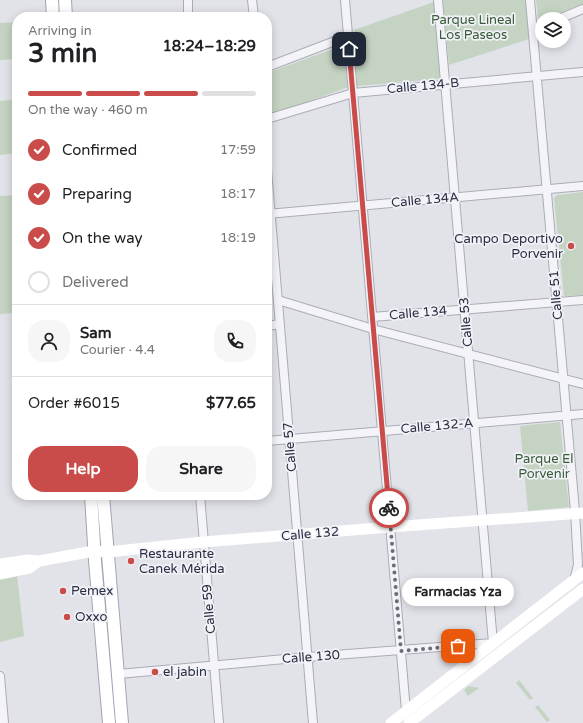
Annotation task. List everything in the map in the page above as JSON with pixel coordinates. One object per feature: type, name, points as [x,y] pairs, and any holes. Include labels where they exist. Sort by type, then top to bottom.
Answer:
[{"type":"main road","points":[[52,0],[53,12]]},
{"type":"main road","points":[[65,0],[66,12]]},
{"type":"main road","points":[[93,500],[99,514],[108,552],[122,723]]},
{"type":"main road","points":[[102,500],[94,551],[109,723]]},
{"type":"street","points":[[188,0],[188,12]]},
{"type":"street","points":[[252,0],[253,12]]},
{"type":"street","points":[[345,0],[406,711]]},
{"type":"street","name":"Calle 53","points":[[438,0],[475,423],[497,647]]},
{"type":"street","name":"Calle 51","points":[[530,0],[566,415],[579,514],[580,572]]},
{"type":"street","points":[[571,14],[583,9]]},
{"type":"street","points":[[272,65],[348,36]]},
{"type":"street","name":"Calle 134-B","points":[[272,117],[353,93],[583,72]]},
{"type":"street","name":"Calle 134A","points":[[272,214],[583,186]]},
{"type":"street","name":"Calle 57","points":[[272,243],[290,439],[313,723]]},
{"type":"street","points":[[278,300],[373,330],[583,384]]},
{"type":"street","name":"Calle 134","points":[[372,317],[583,300]]},
{"type":"street","points":[[272,325],[280,324]]},
{"type":"street","name":"Calle 132-A","points":[[272,441],[583,414]]},
{"type":"street","name":"Calle 59","points":[[200,500],[219,723]]},
{"type":"street","name":"Calle 132","points":[[0,564],[28,560],[39,561],[94,551],[108,552],[203,542],[579,514]]},
{"type":"street","name":"Calle 132","points":[[0,574],[29,568],[39,561]]},
{"type":"street","points":[[391,723],[497,647],[582,591],[580,572]]},
{"type":"street","points":[[409,723],[497,647],[580,572]]},
{"type":"street","points":[[100,613],[113,612]]},
{"type":"street","name":"Calle 130","points":[[118,674],[308,657],[497,647]]},
{"type":"street","points":[[0,676],[4,723]]},
{"type":"green space","name":"Parque Lineal Los Paseos","points":[[443,0],[527,0],[529,39],[449,65]]},
{"type":"green space","name":"Parque Lineal Los Paseos","points":[[536,0],[583,0],[583,5],[566,12],[538,12]]},
{"type":"green space","name":"Parque Lineal Los Paseos","points":[[434,2],[440,77],[438,79],[357,86],[354,30]]},
{"type":"green space","points":[[12,22],[12,59],[0,60],[0,23]]},
{"type":"green space","points":[[347,44],[351,86],[272,115],[272,71]]},
{"type":"green space","points":[[12,100],[12,154],[0,155],[0,101]]},
{"type":"green space","name":"Campo Deportivo Porvenir","points":[[583,192],[583,295],[564,296],[554,198],[557,195]]},
{"type":"green space","points":[[12,195],[12,313],[0,314],[0,196]]},
{"type":"green space","name":"Parque El Porvenir","points":[[560,422],[569,507],[528,511],[520,426]]},
{"type":"green space","points":[[17,575],[24,636],[0,642],[0,579]]},
{"type":"green space","points":[[519,680],[533,698],[530,700],[516,683]]},
{"type":"green space","points":[[469,686],[479,688],[468,696],[464,690]]},
{"type":"green space","points":[[538,705],[550,720],[547,722],[535,707]]},
{"type":"way so far","points":[[389,508],[401,651],[458,646]]},
{"type":"place","name":"Campo Deportivo Porvenir","points":[[571,246]]},
{"type":"place","name":"Restaurante Canek Mérida","points":[[131,561]]},
{"type":"place","name":"Pemex","points":[[63,591]]},
{"type":"place","name":"Oxxo","points":[[67,617]]},
{"type":"place","name":"Farmacias Yza","points":[[458,646]]},
{"type":"place","name":"el jabin","points":[[155,672]]},
{"type":"route","points":[[349,49],[389,508]]}]
